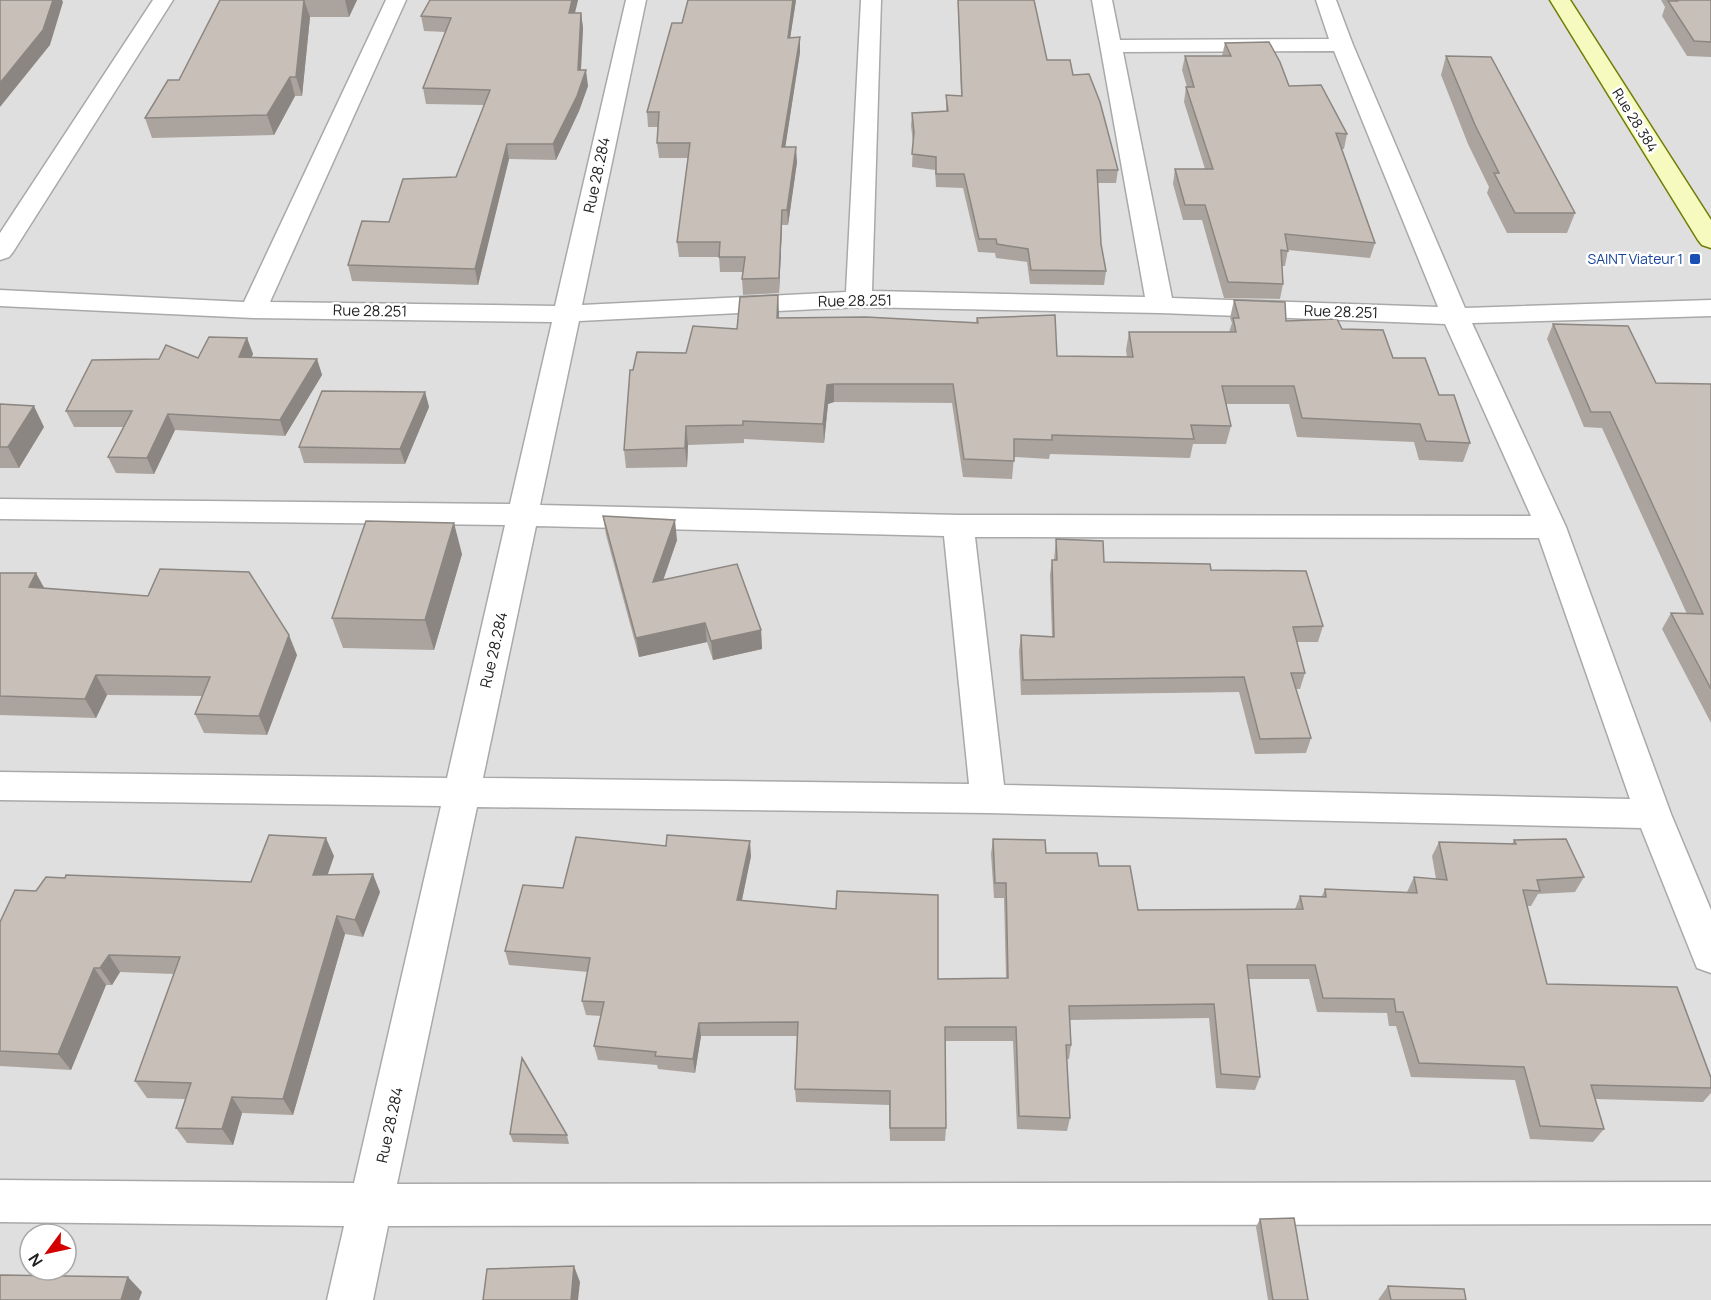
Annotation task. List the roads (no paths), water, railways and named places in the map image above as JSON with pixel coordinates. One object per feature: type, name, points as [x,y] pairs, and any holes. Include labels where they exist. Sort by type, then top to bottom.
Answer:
[{"type":"street","points":[[0,252],[163,0]]},
{"type":"street","points":[[253,310],[396,0]]},
{"type":"street","name":"Rue 28.284","points":[[350,1300],[636,0]]},
{"type":"street","points":[[859,299],[870,0]]},
{"type":"street","points":[[1102,0],[1160,305]]},
{"type":"street","points":[[1326,0],[1342,45],[1455,316],[1551,527],[1653,814],[1711,956]]},
{"type":"street","name":"Rue 28.384","points":[[1560,0],[1711,240]]},
{"type":"street","points":[[1110,46],[1342,45]]},
{"type":"street","name":"Rue 28.251","points":[[0,298],[253,310],[567,314],[859,299],[1160,305],[1455,316],[1711,308]]},
{"type":"street","points":[[0,508],[524,515],[957,526],[1551,527]]},
{"type":"street","points":[[957,526],[988,799]]},
{"type":"street","points":[[0,786],[988,799],[1653,814]]},
{"type":"street","points":[[0,1201],[372,1205],[1711,1203]]},
{"type":"place","name":"SAINT Viateur 1","points":[[1695,259]]}]
